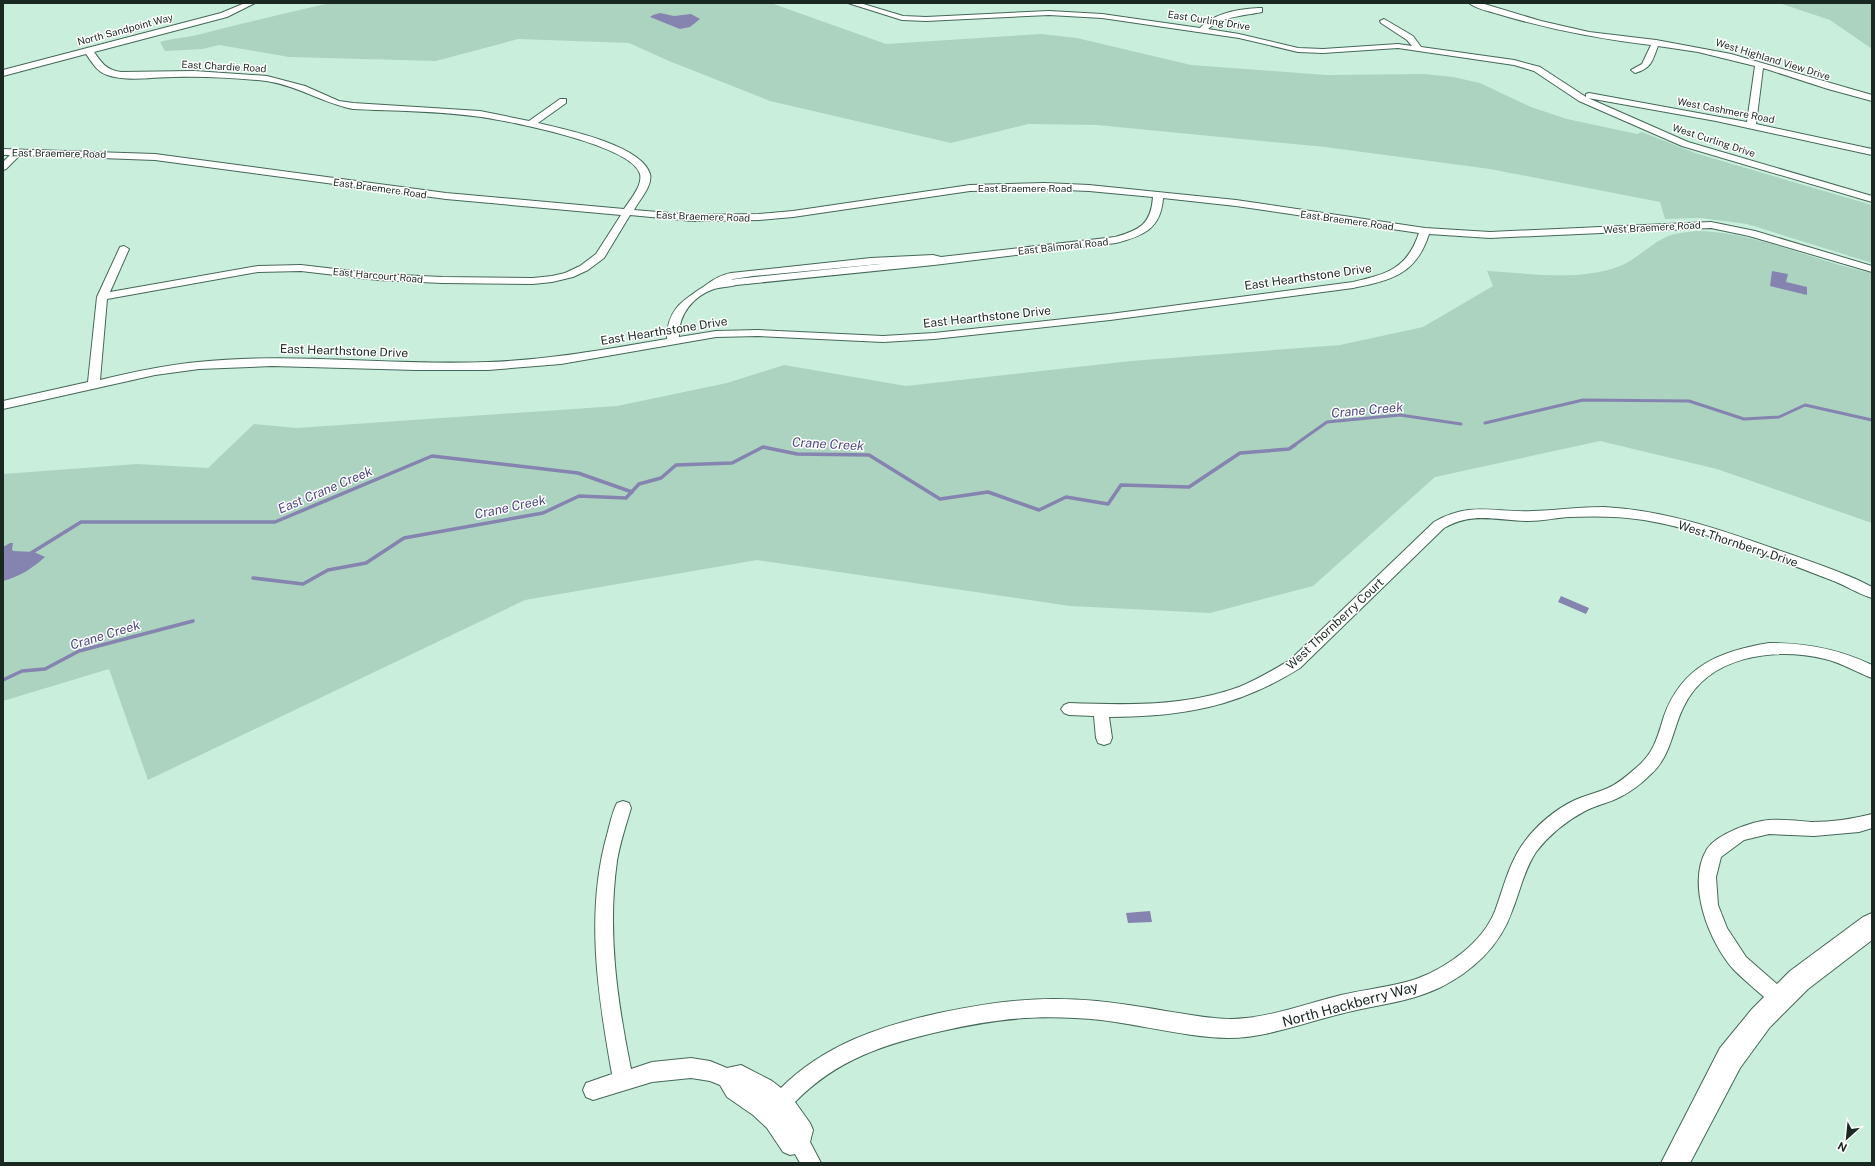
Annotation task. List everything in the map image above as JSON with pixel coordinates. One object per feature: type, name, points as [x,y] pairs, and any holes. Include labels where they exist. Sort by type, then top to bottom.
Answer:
[{"type":"street","name":"North Sandpoint Way","points":[[3,73],[224,15],[251,3]]},
{"type":"street","name":"East Curling Drive","points":[[852,3],[888,15],[914,19],[1023,14],[1073,14],[1121,18],[1252,38],[1287,48],[1312,51],[1376,46],[1417,47],[1514,63],[1537,69]]},
{"type":"street","name":"West Highland View Drive","points":[[1474,3],[1548,24],[1605,37],[1656,42],[1713,52],[1828,87],[1872,98]]},
{"type":"street","points":[[1202,30],[1208,24],[1241,12],[1259,10]]},
{"type":"street","points":[[1384,21],[1410,38],[1417,47]]},
{"type":"street","points":[[1635,70],[1646,65],[1656,42]]},
{"type":"street","name":"East Chardie Road","points":[[88,50],[102,69],[115,74],[194,74],[267,79],[302,88],[337,103],[353,106],[480,114],[532,124],[604,144],[633,158],[640,165],[644,174],[644,184],[626,212]]},
{"type":"street","points":[[1751,126],[1759,65]]},
{"type":"street","name":"West Curling Drive","points":[[1537,69],[1575,95],[1685,144],[1872,199]]},
{"type":"street","name":"West Cashmere Road","points":[[1575,95],[1593,96],[1751,126],[1872,152]]},
{"type":"street","points":[[532,124],[563,100]]},
{"type":"street","name":"East Braemere Road","points":[[3,152],[101,154],[155,157],[391,190],[693,218],[759,217],[793,214],[970,188],[1012,186],[1089,188],[1236,203],[1425,231]]},
{"type":"street","points":[[3,167],[18,152]]},
{"type":"street","name":"East Balmoral Road","points":[[673,342],[671,328],[675,316],[685,303],[718,281],[731,276],[871,261],[933,258],[941,260],[1116,240],[1134,235],[1149,225],[1156,214],[1158,195]]},
{"type":"street","name":"East Harcourt Road","points":[[102,297],[258,270],[279,268],[301,268],[378,277],[442,280],[533,281],[552,279],[569,275],[584,268],[600,256],[626,212]]},
{"type":"street","name":"West Braemere Road","points":[[1425,231],[1490,235],[1711,225],[1757,234],[1872,269]]},
{"type":"street","name":"East Hearthstone Drive","points":[[3,404],[155,371],[199,365],[272,362],[416,366],[488,366],[561,360],[716,334],[758,333],[883,338],[934,336],[1110,317],[1353,285],[1380,279],[1404,268],[1414,258],[1421,248],[1425,231]]},
{"type":"street","points":[[94,384],[102,297],[124,249]]},
{"type":"street","name":"West Thornberry Court","points":[[1069,709],[1101,711],[1175,708],[1208,703],[1239,693],[1271,679],[1295,664],[1439,525],[1448,519],[1462,514],[1478,512],[1530,516],[1552,514]]},
{"type":"street","name":"West Thornberry Drive","points":[[1552,514],[1621,513],[1655,518],[1690,526],[1723,536],[1844,580],[1872,593]]},
{"type":"street","name":"North Hackberry Way","points":[[782,1101],[799,1082],[833,1059],[857,1046],[884,1036],[973,1014],[1010,1009],[1058,1007],[1104,1011],[1233,1029],[1279,1023],[1347,1003],[1393,994],[1430,982],[1462,964],[1487,939],[1500,920],[1511,888],[1527,852],[1542,835],[1563,817],[1580,806],[1618,790],[1650,765],[1664,744],[1679,698],[1692,682],[1711,665],[1743,653],[1768,648],[1795,647],[1823,652],[1860,664],[1872,672]]},
{"type":"street","points":[[1101,711],[1104,738]]},
{"type":"street","points":[[622,808],[609,859],[603,926],[606,973],[624,1080]]},
{"type":"street","points":[[1779,998],[1740,963],[1720,933],[1709,905],[1707,877],[1714,853],[1740,834],[1769,827],[1814,829],[1859,825],[1872,821]]},
{"type":"street","points":[[1675,1163],[1730,1058],[1761,1018],[1779,998],[1799,980],[1872,925]]},
{"type":"street","points":[[593,1090],[652,1072],[691,1068],[710,1071],[727,1078],[741,1075],[765,1088],[782,1101],[803,1130],[800,1144],[811,1163]]},
{"type":"street","points":[[727,1078],[734,1090],[756,1104],[774,1121],[790,1145],[800,1144]]},
{"type":"green space","points":[[330,3],[771,3],[886,44],[1041,34],[1077,38],[1191,65],[1326,75],[1424,74],[1453,77],[1480,83],[1531,107],[1567,119],[1637,134],[1642,132],[1695,153],[1872,205],[1872,263],[1747,224],[1700,218],[1665,219],[1660,202],[1490,169],[1325,147],[1097,125],[1028,124],[951,143],[770,101],[669,61],[629,43],[518,39],[436,61],[289,57],[219,45],[203,49],[165,51],[160,42],[197,35]]},
{"type":"green space","points":[[1779,3],[1872,3],[1872,49],[1830,20]]},
{"type":"green space","points":[[1694,231],[1717,232],[1762,241],[1850,268],[1872,273],[1872,523],[1717,469],[1600,441],[1435,477],[1313,586],[1210,613],[1070,606],[757,560],[525,600],[148,780],[109,669],[3,701],[3,474],[137,464],[208,468],[254,424],[297,428],[617,406],[727,383],[784,365],[906,386],[1131,361],[1340,345],[1423,327],[1493,286],[1487,271],[1537,275],[1571,275],[1605,271],[1626,263],[1667,236]]},
{"type":"water","points":[[660,13],[674,16],[691,14],[700,19],[690,27],[680,29],[650,17]]},
{"type":"water","points":[[1772,271],[1788,274],[1786,282],[1807,287],[1807,295],[1770,286]]},
{"type":"water","points":[[13,543],[13,551],[34,552],[45,557],[26,572],[3,581],[3,547]]},
{"type":"water","points":[[1561,596],[1589,608],[1586,614],[1558,602]]},
{"type":"water","points":[[1150,911],[1152,922],[1128,923],[1126,913]]},
{"type":"waterway","name":"Crane Creek","points":[[1485,423],[1583,400],[1689,401],[1744,419],[1779,417],[1805,405],[1872,420]]},
{"type":"waterway","name":"Crane Creek","points":[[1293,446],[1327,422],[1400,415],[1461,424]]},
{"type":"waterway","name":"Crane Creek","points":[[632,492],[639,484],[661,478],[676,465],[732,463],[763,447],[797,454],[869,455],[940,499],[988,492],[1039,510],[1066,497],[1108,504],[1121,485],[1189,487],[1240,453],[1289,449],[1295,445]]},
{"type":"waterway","name":"East Crane Creek","points":[[31,553],[81,522],[275,522],[432,456],[578,473],[632,492]]},
{"type":"waterway","name":"Crane Creek","points":[[253,578],[303,584],[328,570],[366,563],[404,538],[543,513],[579,496],[626,498],[632,492]]},
{"type":"waterway","name":"Crane Creek","points":[[3,680],[22,671],[45,669],[79,651],[193,621]]}]
